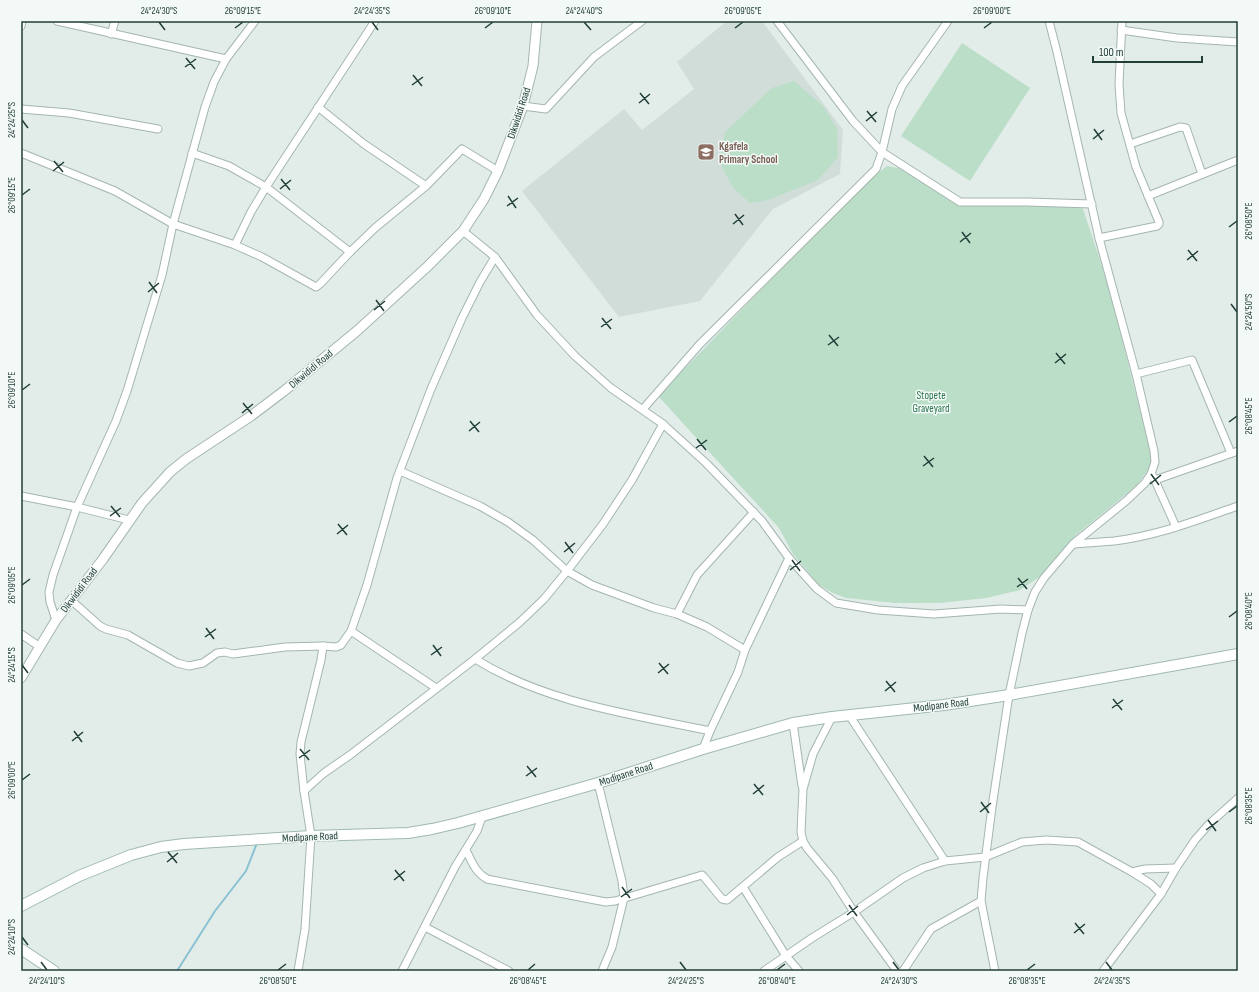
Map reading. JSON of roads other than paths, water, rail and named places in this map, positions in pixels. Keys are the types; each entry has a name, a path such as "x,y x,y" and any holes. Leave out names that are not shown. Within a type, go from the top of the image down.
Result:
{"main road":[{"name":"Modipane Road","path":"21,906 79,876 131,855 161,847 184,844 311,836 418,832 482,817 793,723 848,715 944,706 1238,654"},
{"path":"21,949 54,971"}],"street":[{"path":"21,26 22,21"},
{"path":"57,21 226,59"},
{"path":"111,34 115,21"},
{"path":"56,620 50,602 49,592 53,575 77,506 116,421 127,390 162,275 173,224 192,153 212,88 226,59 254,21"},
{"path":"234,245 266,187 375,21"},
{"name":"Dikwididi Road","path":"21,678 56,620 103,559 142,503 170,472 186,459 251,416 284,391 358,330 428,266 463,231 484,199 498,171 523,106 533,66 537,21"},
{"path":"523,106 546,109 594,57 642,21"},
{"path":"777,21 853,121 882,152 960,202 1092,204"},
{"path":"643,409 706,339 764,279 876,169 882,152 892,109 902,86 948,21"},
{"path":"1048,21 1057,52 1099,238 1136,374 1154,451 1155,462 1153,477 1176,527"},
{"path":"1099,238 1159,224 1136,167 1121,113 1119,84 1122,21"},
{"path":"1121,30 1177,38 1238,42"},
{"path":"318,107 360,141 426,186"},
{"path":"21,109 69,112 158,129"},
{"path":"1130,144 1180,127 1186,128 1202,174"},
{"path":"21,153 115,191 173,224 234,245 262,257 316,287 375,228 426,186 462,149 498,171"},
{"path":"192,153 229,166 266,187 350,252"},
{"path":"1148,196 1238,160"},
{"path":"463,231 495,257 537,315 575,356 611,388 663,424 706,462 762,521 789,558 817,589 836,603 878,610 934,614 1001,609 1028,610"},
{"path":"71,600 100,626 128,635 177,663 189,666 202,663 217,653 224,652 233,654 284,647 336,647 341,645 351,631 367,585 397,478 431,389 480,282 495,257"},
{"path":"996,971 981,901 985,857 1010,695 1022,633 1028,610 1035,592 1044,578 1074,544 1153,477 1235,452 1194,362 1190,361 1136,374"},
{"path":"304,791 324,773 350,755 475,659 520,622 544,599 603,524 632,480 663,424"},
{"path":"400,471 480,506 508,522 533,540 567,571 592,585 654,608 677,614 707,627 745,650"},
{"path":"21,496 77,506 130,520"},
{"path":"1074,544 1114,541 1176,527 1238,506"},
{"path":"677,614 697,574 754,512"},
{"path":"704,749 710,731 738,672 745,650 789,558"},
{"path":"351,631 436,688"},
{"path":"21,634 40,647"},
{"path":"298,971 305,930 311,836 300,754 301,742 323,646"},
{"path":"475,659 509,678 538,690 629,714 710,731"},
{"path":"848,715 946,861"},
{"path":"803,788 813,754 832,717"},
{"path":"793,723 803,788 801,832 803,841 832,878 854,912 897,971"},
{"path":"598,783 622,881 624,898 612,947 602,971"},
{"path":"1103,971 1161,894 1195,840 1209,824 1238,798"},
{"path":"402,971 455,867 480,824 482,817"},
{"path":"764,971 903,878 923,868 946,861 985,857 1022,842 1046,840 1078,842 1132,872 1151,884 1161,894"},
{"path":"466,850 475,870 487,879 606,902 702,875 722,899 727,900 778,857 803,841"},
{"path":"1132,872 1145,869 1176,868"},
{"path":"743,887 786,956 799,971"},
{"path":"903,971 931,929 981,901"},
{"path":"425,927 509,971"}],"waterway":[{"path":"177,971 215,911 246,871 257,843"}],"place":[{"name":"Kgafela Primary School","path":"706,152"}],"park label":[{"name":"Stopete Graveyard","path":"931,401"}]}
